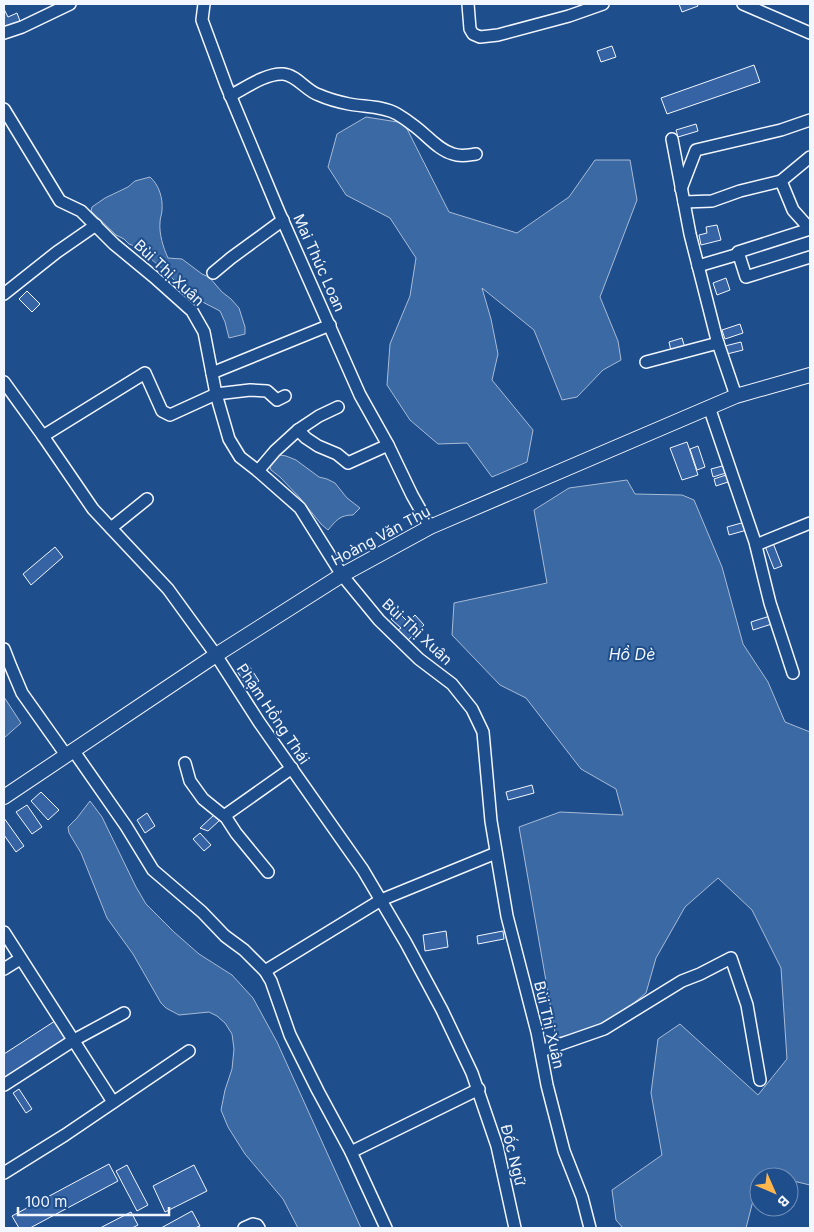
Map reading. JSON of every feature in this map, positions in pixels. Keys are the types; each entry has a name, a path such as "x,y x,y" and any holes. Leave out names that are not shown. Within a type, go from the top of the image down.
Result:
{"main road":[{"name":"Hoàng Văn Thụ","path":"4,797 216,655 342,575 430,527 736,396 810,375"}],"street":[{"path":"4,33 22,27 70,4"},
{"name":"Mai Thúc Loan","path":"204,4 202,20 230,96 283,220 360,395 430,527"},
{"path":"468,4 470,29 473,34 480,37 569,16 603,4"},
{"path":"743,4 766,8 810,32"},
{"path":"230,96 264,78 275,74 286,74 319,96 395,113 450,154 464,156 476,154"},
{"name":"Bùi Thị Xuân","path":"4,109 8,127 60,201 81,211 114,244 192,311 204,332 216,394 229,439 240,457 300,508 342,575 379,620 419,659 452,684 472,709 483,732 491,821 507,916 537,1032 547,1085 564,1151 582,1197 590,1228"},
{"path":"681,189 696,150 781,130 810,120"},
{"path":"672,139 690,234 718,342 736,396"},
{"path":"684,202 712,201 740,191 780,181 810,157"},
{"path":"698,266 810,229 793,210 780,181"},
{"path":"213,273 243,248 283,220"},
{"path":"4,294 57,252 96,225"},
{"path":"738,253 746,278 810,257"},
{"path":"212,374 330,325"},
{"path":"646,362 718,342"},
{"path":"43,436 145,373 162,411 170,414 216,394 250,390 267,391 277,400 284,396"},
{"name":"Phạm Hồng Thái","path":"6,390 43,436 93,509 168,589 216,655 259,722 363,870 406,943 442,1010 478,1089"},
{"path":"258,471 275,451 298,430 319,416 338,407"},
{"path":"709,407 756,544 770,603 793,673"},
{"path":"298,430 318,446 337,454 348,463 388,445"},
{"path":"111,528 147,498"},
{"path":"756,544 810,523"},
{"path":"4,649 22,693 126,826 153,870 202,912 225,936 244,950 265,971 271,981 290,1035 351,1152 386,1228"},
{"path":"185,763 190,781 203,798 225,816 236,833 268,872"},
{"path":"225,816 292,768"},
{"path":"265,971 381,900 496,853"},
{"path":"4,932 113,1102"},
{"path":"541,1051 604,1029 682,980 700,974 731,958 746,1004 760,1080"},
{"path":"4,969 20,959"},
{"path":"4,1085 74,1040 124,1014"},
{"path":"4,1173 189,1051"},
{"path":"351,1152 478,1089"},
{"name":"Đốc Ngữ","path":"478,1089 497,1146 515,1228"},
{"path":"244,1228 253,1224 259,1228"}],"water":[{"path":"366,117 404,123 449,212 517,233 569,197 595,160 630,160 637,200 600,297 618,341 621,360 603,370 577,397 562,400 534,330 482,288 498,354 492,380 533,430 527,462 492,477 467,443 438,444 410,420 387,385 390,344 410,296 416,258 390,218 346,195 328,167 337,134"},
{"path":"150,177 156,184 161,196 160,231 168,258 182,259 209,277 239,308 245,327 245,334 229,338 220,311 189,295 164,270 137,247 116,235 91,211 92,207 105,198 128,187 135,181"},
{"path":"280,455 296,460 319,477 335,483 347,498 360,508 353,515 338,519 328,530 300,498 271,470 269,464"},
{"name":"Hồ Dè","path":"627,480 635,494 682,495 694,500 722,567 743,644 768,682 785,722 810,732 810,1185 799,1182 799,1167 749,1167 749,1216 746,1228 623,1228 616,1220 612,1190 662,1155 651,1093 658,1039 680,1024 758,1095 787,1059 781,968 752,910 718,878 685,907 656,958 646,993 606,1026 556,1038 519,827 560,812 623,815 616,789 581,769 526,698 500,685 452,635 454,603 547,583 534,510 569,488"},
{"path":"4,697 21,723 4,738"},
{"path":"90,801 102,817 146,904 199,954 232,975 253,998 277,1042 361,1228 298,1228 283,1199 245,1154 228,1127 221,1110 232,1069 234,1049 232,1034 225,1023 209,1012 179,1015 166,1008 161,1003 133,954 107,918 81,853 69,833 68,827"}],"building":[{"path":"679,4 697,4 698,6 682,12"},
{"path":"4,9 8,17 17,13 20,21 4,28"},
{"path":"612,46 616,57 601,62 597,51"},
{"path":"754,65 760,82 667,114 661,98"},
{"path":"696,124 698,131 678,137 676,130"},
{"path":"717,225 721,240 701,245 699,235 707,233 706,227"},
{"path":"726,278 730,290 717,295 713,283"},
{"path":"27,291 40,304 32,312 19,299"},
{"path":"740,324 743,333 725,339 722,330"},
{"path":"682,338 685,348 671,351 669,342"},
{"path":"741,342 743,350 727,354 725,346"},
{"path":"687,442 698,475 682,480 670,448"},
{"path":"698,446 705,467 697,470 690,449"},
{"path":"726,465 729,472 713,477 711,469"},
{"path":"729,474 731,481 716,486 714,479"},
{"path":"745,522 747,530 729,535 727,527"},
{"path":"773,543 782,566 774,569 765,546"},
{"path":"55,547 63,557 31,585 23,574"},
{"path":"398,612 408,622 415,615 424,625 408,640 398,630 401,628 391,619"},
{"path":"773,615 775,623 753,630 751,622"},
{"path":"248,664 259,681 248,688 237,671"},
{"path":"532,785 534,793 508,800 506,792"},
{"path":"41,792 59,810 48,820 31,801"},
{"path":"27,805 42,827 32,834 16,812"},
{"path":"147,813 155,826 145,833 137,820"},
{"path":"215,814 220,820 208,831 200,828"},
{"path":"4,818 24,846 16,852 4,835"},
{"path":"200,833 211,845 204,851 193,839"},
{"path":"446,931 448,947 425,951 423,935"},
{"path":"503,931 504,939 478,944 477,936"},
{"path":"58,1019 71,1039 4,1081 4,1054"},
{"path":"19,1089 32,1109 26,1113 13,1093"},
{"path":"109,1164 118,1181 30,1228 19,1228 12,1216"},
{"path":"127,1165 148,1205 137,1211 116,1171"},
{"path":"194,1165 207,1191 165,1212 153,1186"},
{"path":"192,1211 200,1226 195,1228 161,1228"},
{"path":"131,1212 138,1225 132,1228 100,1228"}]}
